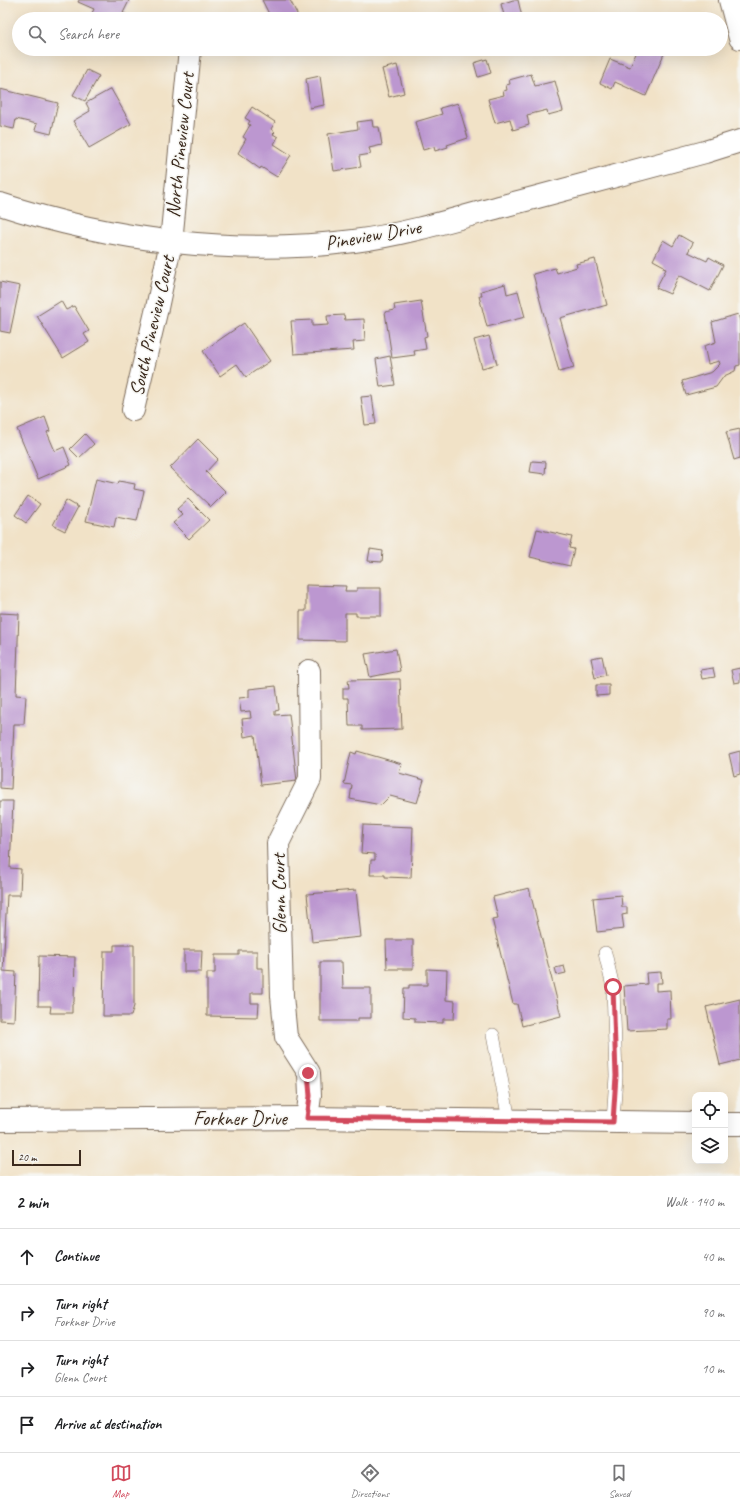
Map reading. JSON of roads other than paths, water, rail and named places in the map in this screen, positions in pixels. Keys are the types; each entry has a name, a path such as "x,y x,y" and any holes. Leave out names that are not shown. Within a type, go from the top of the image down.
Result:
{"street":[{"path":"730,0 740,38"},
{"name":"North Pineview Court","path":"171,242 189,56"},
{"name":"Pineview Drive","path":"0,204 21,211 96,229 171,242 234,247 303,246 356,241 412,230 740,141"},
{"name":"South Pineview Court","path":"133,410 171,242"},
{"name":"Glenn Court","path":"307,1118 310,1096 308,1073 286,1037 282,996 278,843 310,779 310,671"},
{"name":"Forkner Drive","path":"0,1120 307,1118 692,1123"},
{"path":"728,1124 740,1124"}],"lane":[{"path":"605,953 613,987 616,1076 613,1122"},
{"path":"493,1036 509,1120"}]}
